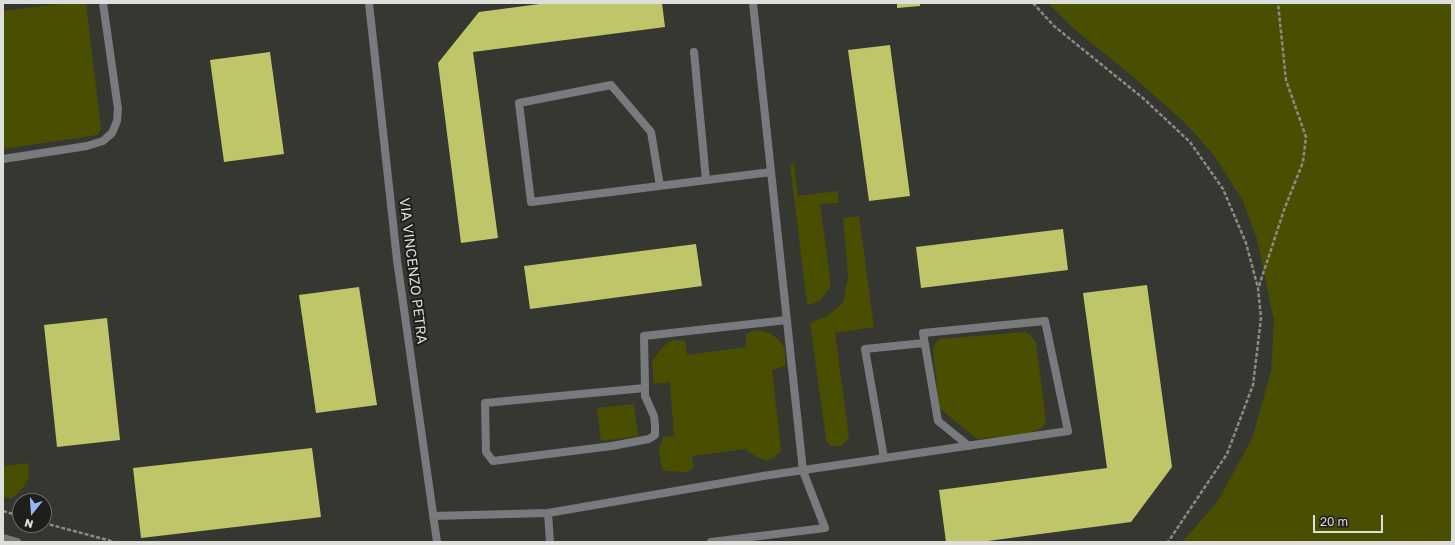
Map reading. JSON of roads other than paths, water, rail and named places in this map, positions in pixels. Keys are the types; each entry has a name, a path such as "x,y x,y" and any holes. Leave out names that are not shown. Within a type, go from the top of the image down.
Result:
{"street":[{"path":"3,159 87,146 103,141 112,133 118,109 103,3"},
{"name":"VIA VINCENZO PETRA","path":"369,3 398,260 437,542"},
{"path":"711,542 825,528 803,471 753,3"},
{"path":"694,52 706,180"},
{"path":"660,186 651,132 611,85 519,103 531,202 660,186 706,180 771,172"},
{"path":"645,388 485,403 486,452 493,461 612,446 649,439 655,435 655,425 654,416 645,396 645,388 644,336 787,320"},
{"path":"433,516 548,513 884,458 969,446 1068,431 1045,321 923,332 938,421 969,446"},
{"path":"884,458 864,349 924,343"},
{"path":"548,513 550,542"},
{"path":"3,538 17,542"}]}
